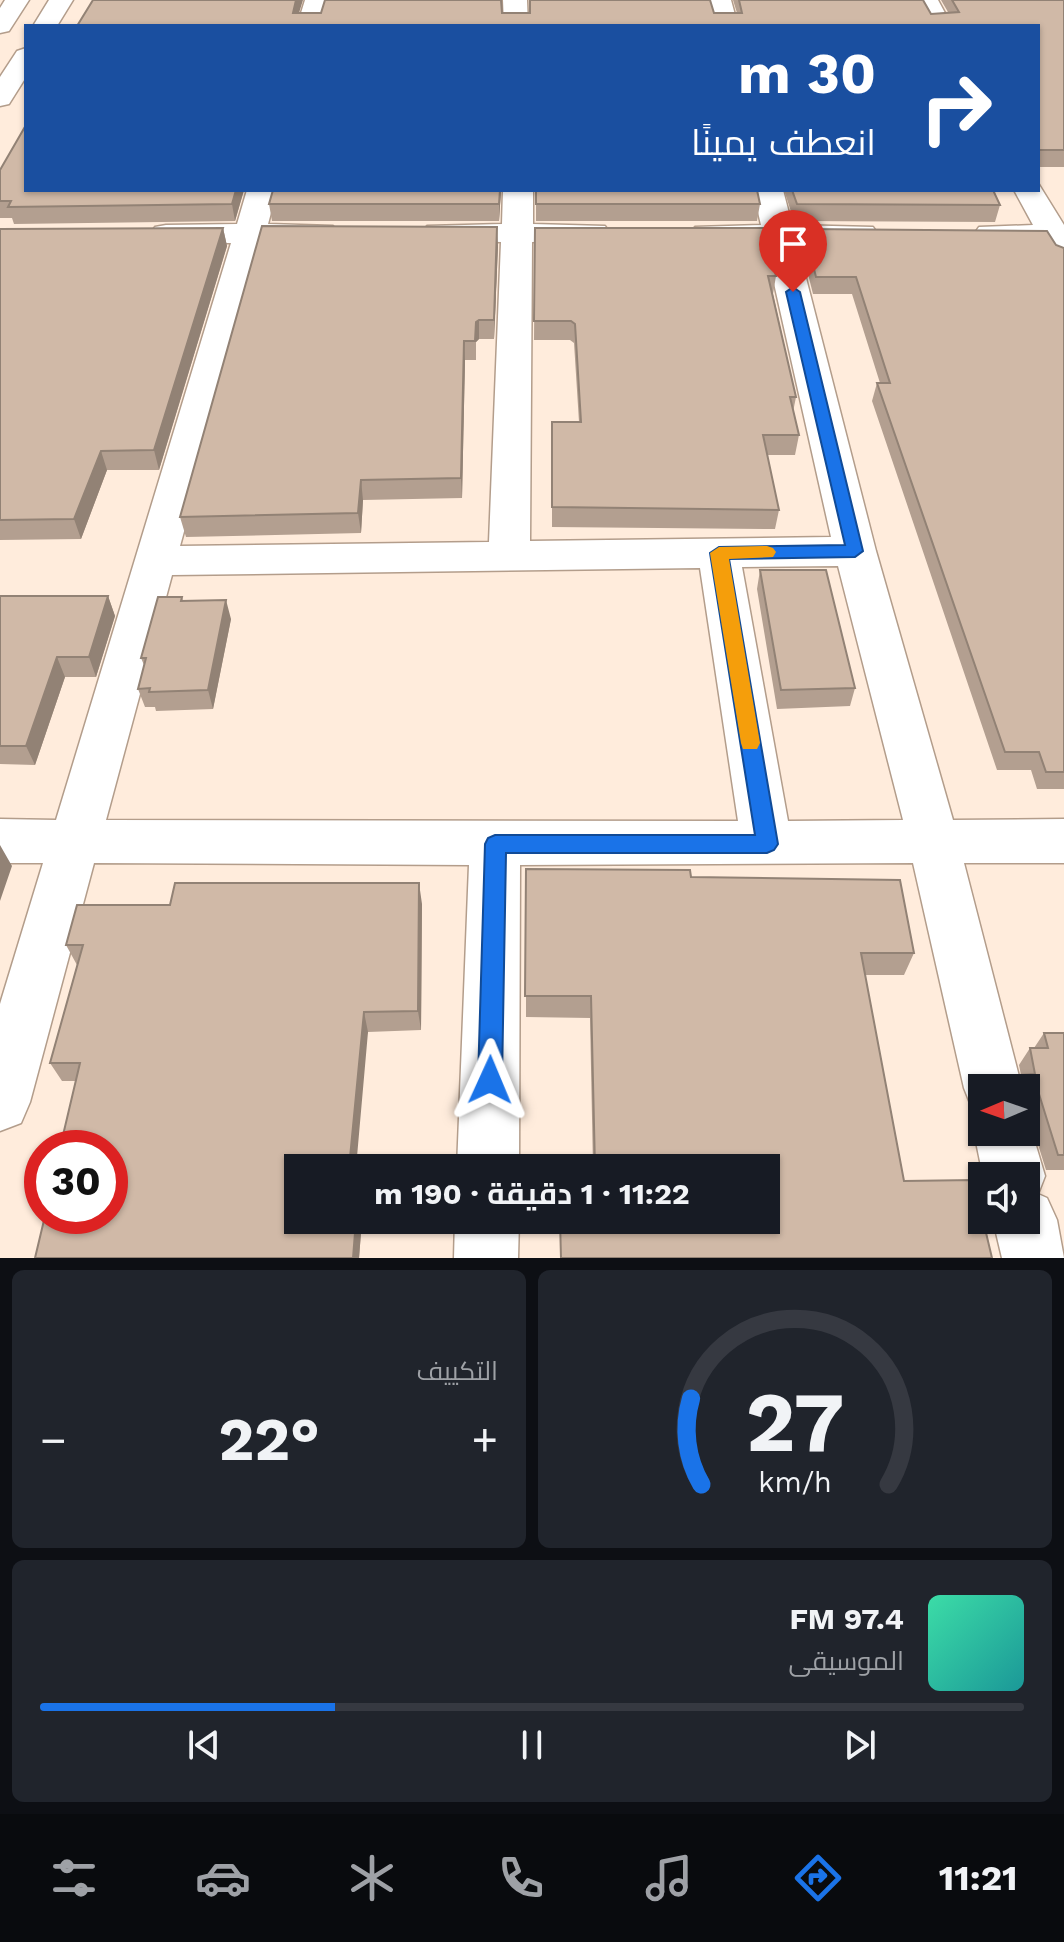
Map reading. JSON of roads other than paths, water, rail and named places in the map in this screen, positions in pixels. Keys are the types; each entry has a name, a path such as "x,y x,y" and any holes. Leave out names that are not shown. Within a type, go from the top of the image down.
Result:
{"street":[{"path":"0,26 17,0"},
{"path":"46,24 61,0"},
{"path":"310,24 317,0"},
{"path":"515,0 516,24"},
{"path":"719,0 725,24"},
{"path":"926,0 939,24"},
{"path":"0,98 24,59"},
{"path":"0,1102 261,192"},
{"path":"509,557 518,192"},
{"path":"769,192 855,551 933,840 990,1074"},
{"path":"1030,192 1060,241"},
{"path":"140,234 344,233"},
{"path":"408,233 626,233"},
{"path":"672,234 886,234"},
{"path":"962,234 1060,241"},
{"path":"155,561 855,551"},
{"path":"719,553 767,844"},
{"path":"0,841 767,844 1064,841"},
{"path":"488,1154 495,844"},
{"path":"486,1258 487,1234"},
{"path":"1028,1234 1034,1258"}]}
